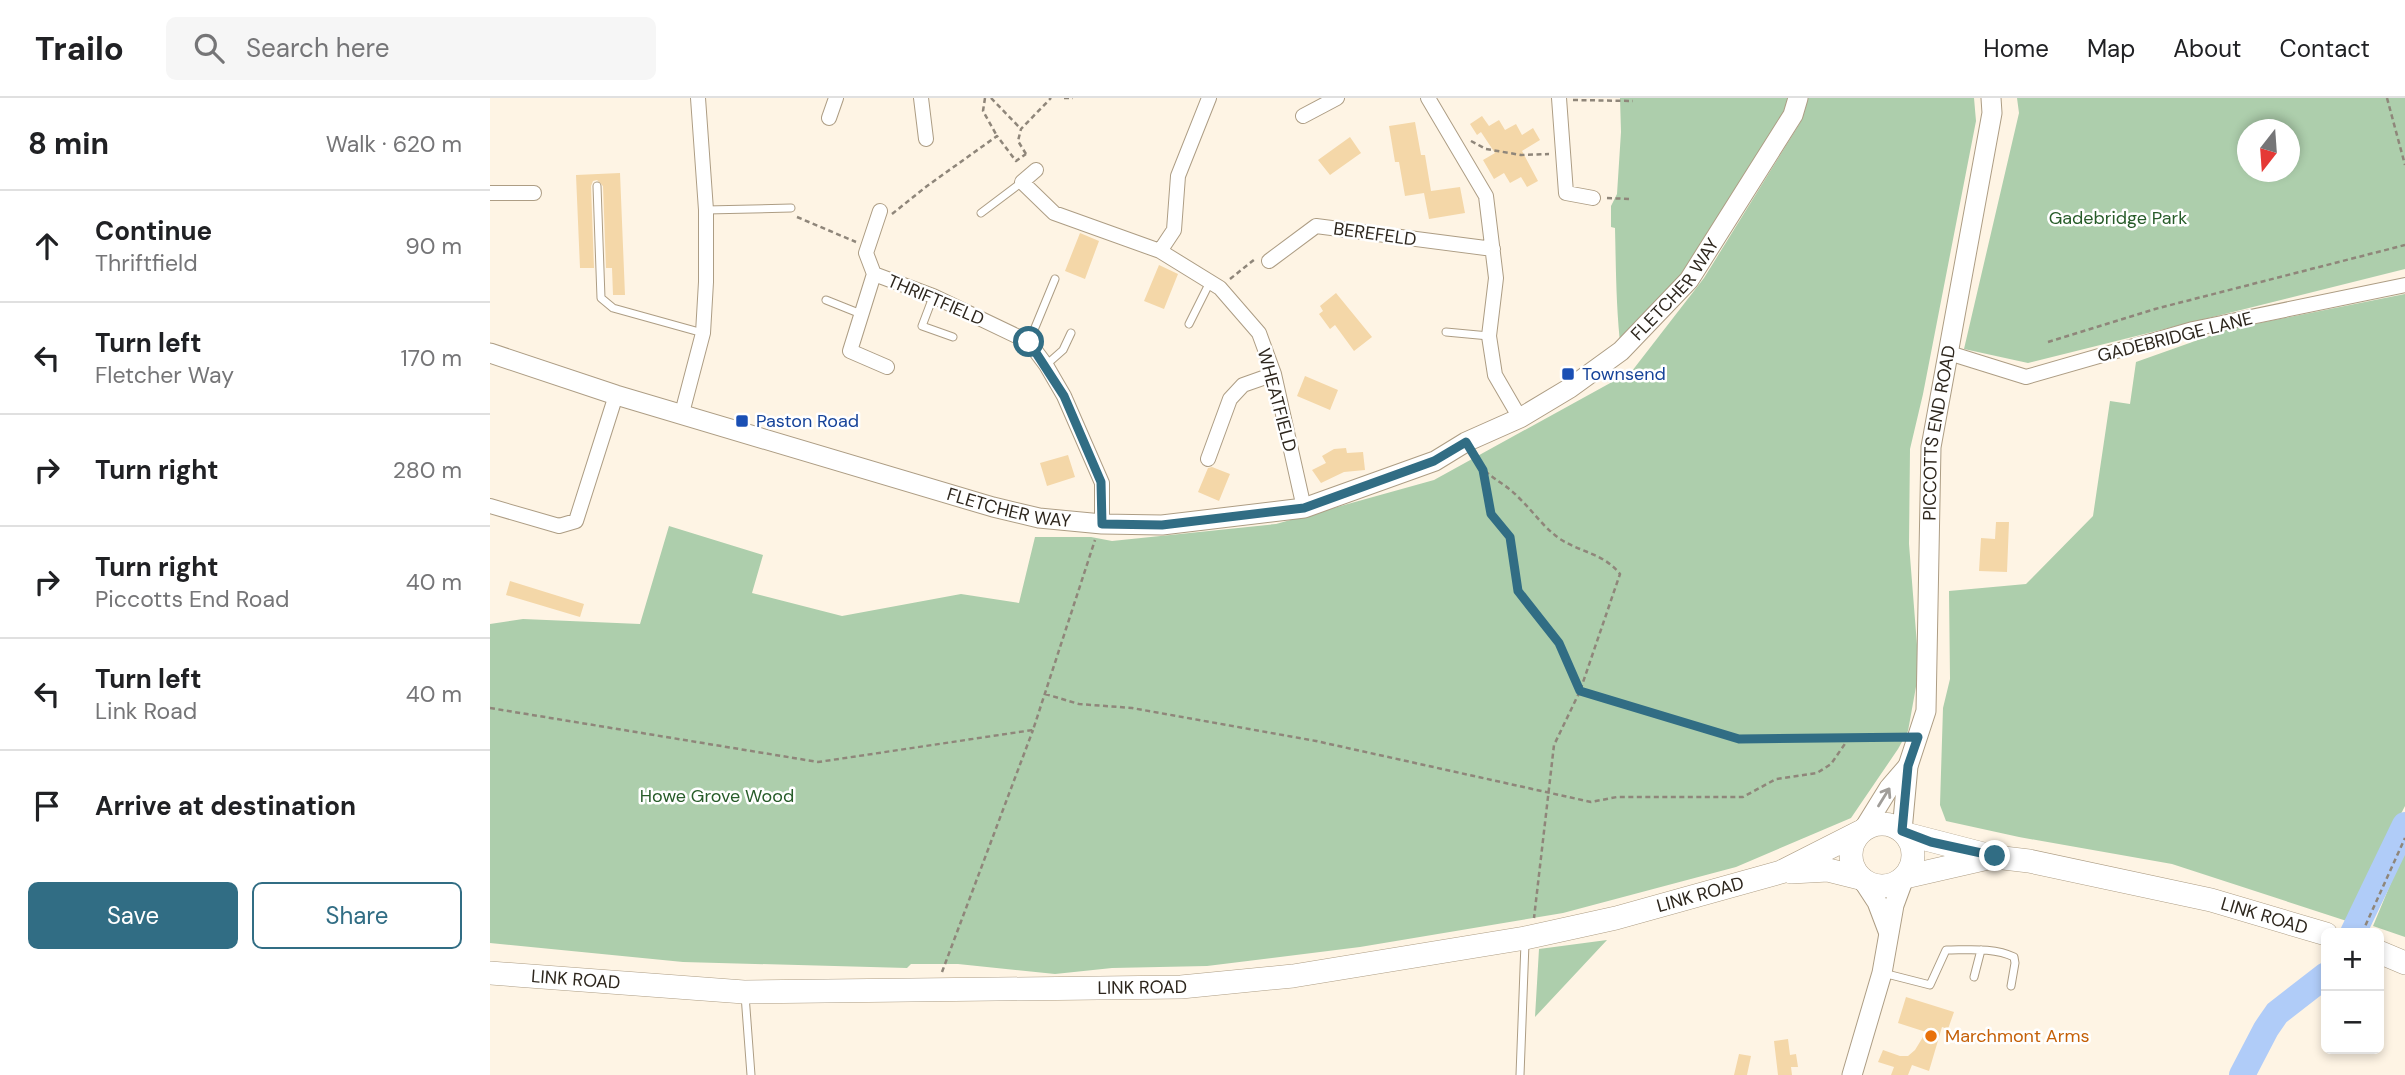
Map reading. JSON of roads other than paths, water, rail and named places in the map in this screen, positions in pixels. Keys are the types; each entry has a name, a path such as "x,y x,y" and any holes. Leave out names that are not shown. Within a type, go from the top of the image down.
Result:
{"main road":[{"name":"LINK ROAD","path":"490,972 744,992 1181,987 1293,976 1530,937 1616,918 1781,872 1879,823 1995,856 2211,900 2321,933"},
{"path":"1861,831 1853,842 1850,855 1853,867 1861,878"},
{"path":"1904,832 1913,847 1914,855 1905,877"},
{"name":"LINK ROAD","path":"1781,872 1829,870 1883,886 1905,877 1995,856"},
{"path":"2384,954 2405,963"}],"street":[{"path":"682,413 703,333 706,282 706,211 698,98"},
{"path":"829,118 836,98"},
{"path":"921,98 926,139"},
{"path":"1160,251 1174,230 1178,176 1209,98"},
{"path":"1303,116 1336,98"},
{"path":"1428,98 1486,196 1496,278 1489,336 1495,375 1520,418"},
{"name":"FLETCHER WAY","path":"490,353 616,395 993,507 1039,518 1102,524 1162,525 1304,508 1434,461 1466,442 1520,418 1570,388 1621,351 1689,279 1793,115 1798,98"},
{"name":"PICCOTTS END ROAD","path":"1904,832 1908,766 1926,711 1931,447 1992,113 1991,98"},
{"path":"1559,99 1566,193 1593,198"},
{"path":"1022,182 1036,170"},
{"name":"WHEATFIELD","path":"1022,182 1054,212 1160,251 1215,285 1259,333 1274,374 1304,508"},
{"path":"490,193 534,193"},
{"name":"THRIFTFIELD","path":"880,211 866,253 874,274 933,296 1029,342 1046,365 1064,396 1101,482 1102,524"},
{"name":"BEREFELD","path":"1269,261 1316,226 1493,249"},
{"path":"874,274 850,351 887,367"},
{"name":"GADEBRIDGE LANE","path":"1949,353 2026,377 2193,329 2405,285"},
{"path":"1208,459 1230,399 1243,385 1274,374"},
{"path":"490,506 559,526 576,521 616,395"},
{"name":"PICCOTTS END ROAD","path":"1861,831 1889,788 1908,766"},
{"path":"1852,1075 1882,973 1896,898 1905,877"},
{"path":"1861,878 1877,902 1889,932"}],"lane":[{"path":"981,213 1022,182"},
{"path":"597,186 601,298 613,308 703,333"},
{"path":"706,211 791,208"},
{"path":"1029,342 1055,279"},
{"path":"1189,324 1215,285"},
{"path":"933,296 922,326 953,337"},
{"path":"826,300 862,314"},
{"path":"1446,332 1489,336"},
{"path":"1046,365 1063,351 1072,333"},
{"path":"1520,1075 1530,937"},
{"path":"1882,973 1930,985 1946,950 1980,950 2014,957 2011,986"},
{"path":"1974,977 1980,950"},
{"path":"744,992 751,1075"}],"waterway":[{"path":"2355,928 2405,825"},
{"path":"2242,1075 2277,1013 2321,979"}],"place":[{"name":"Townsend","path":"1568,374"},
{"name":"Paston Road","path":"742,421"},
{"name":"Marchmont Arms","path":"1931,1036"}],"park label":[{"name":"Gadebridge Park","path":"2118,218"},
{"name":"Howe Grove Wood","path":"717,796"}]}
